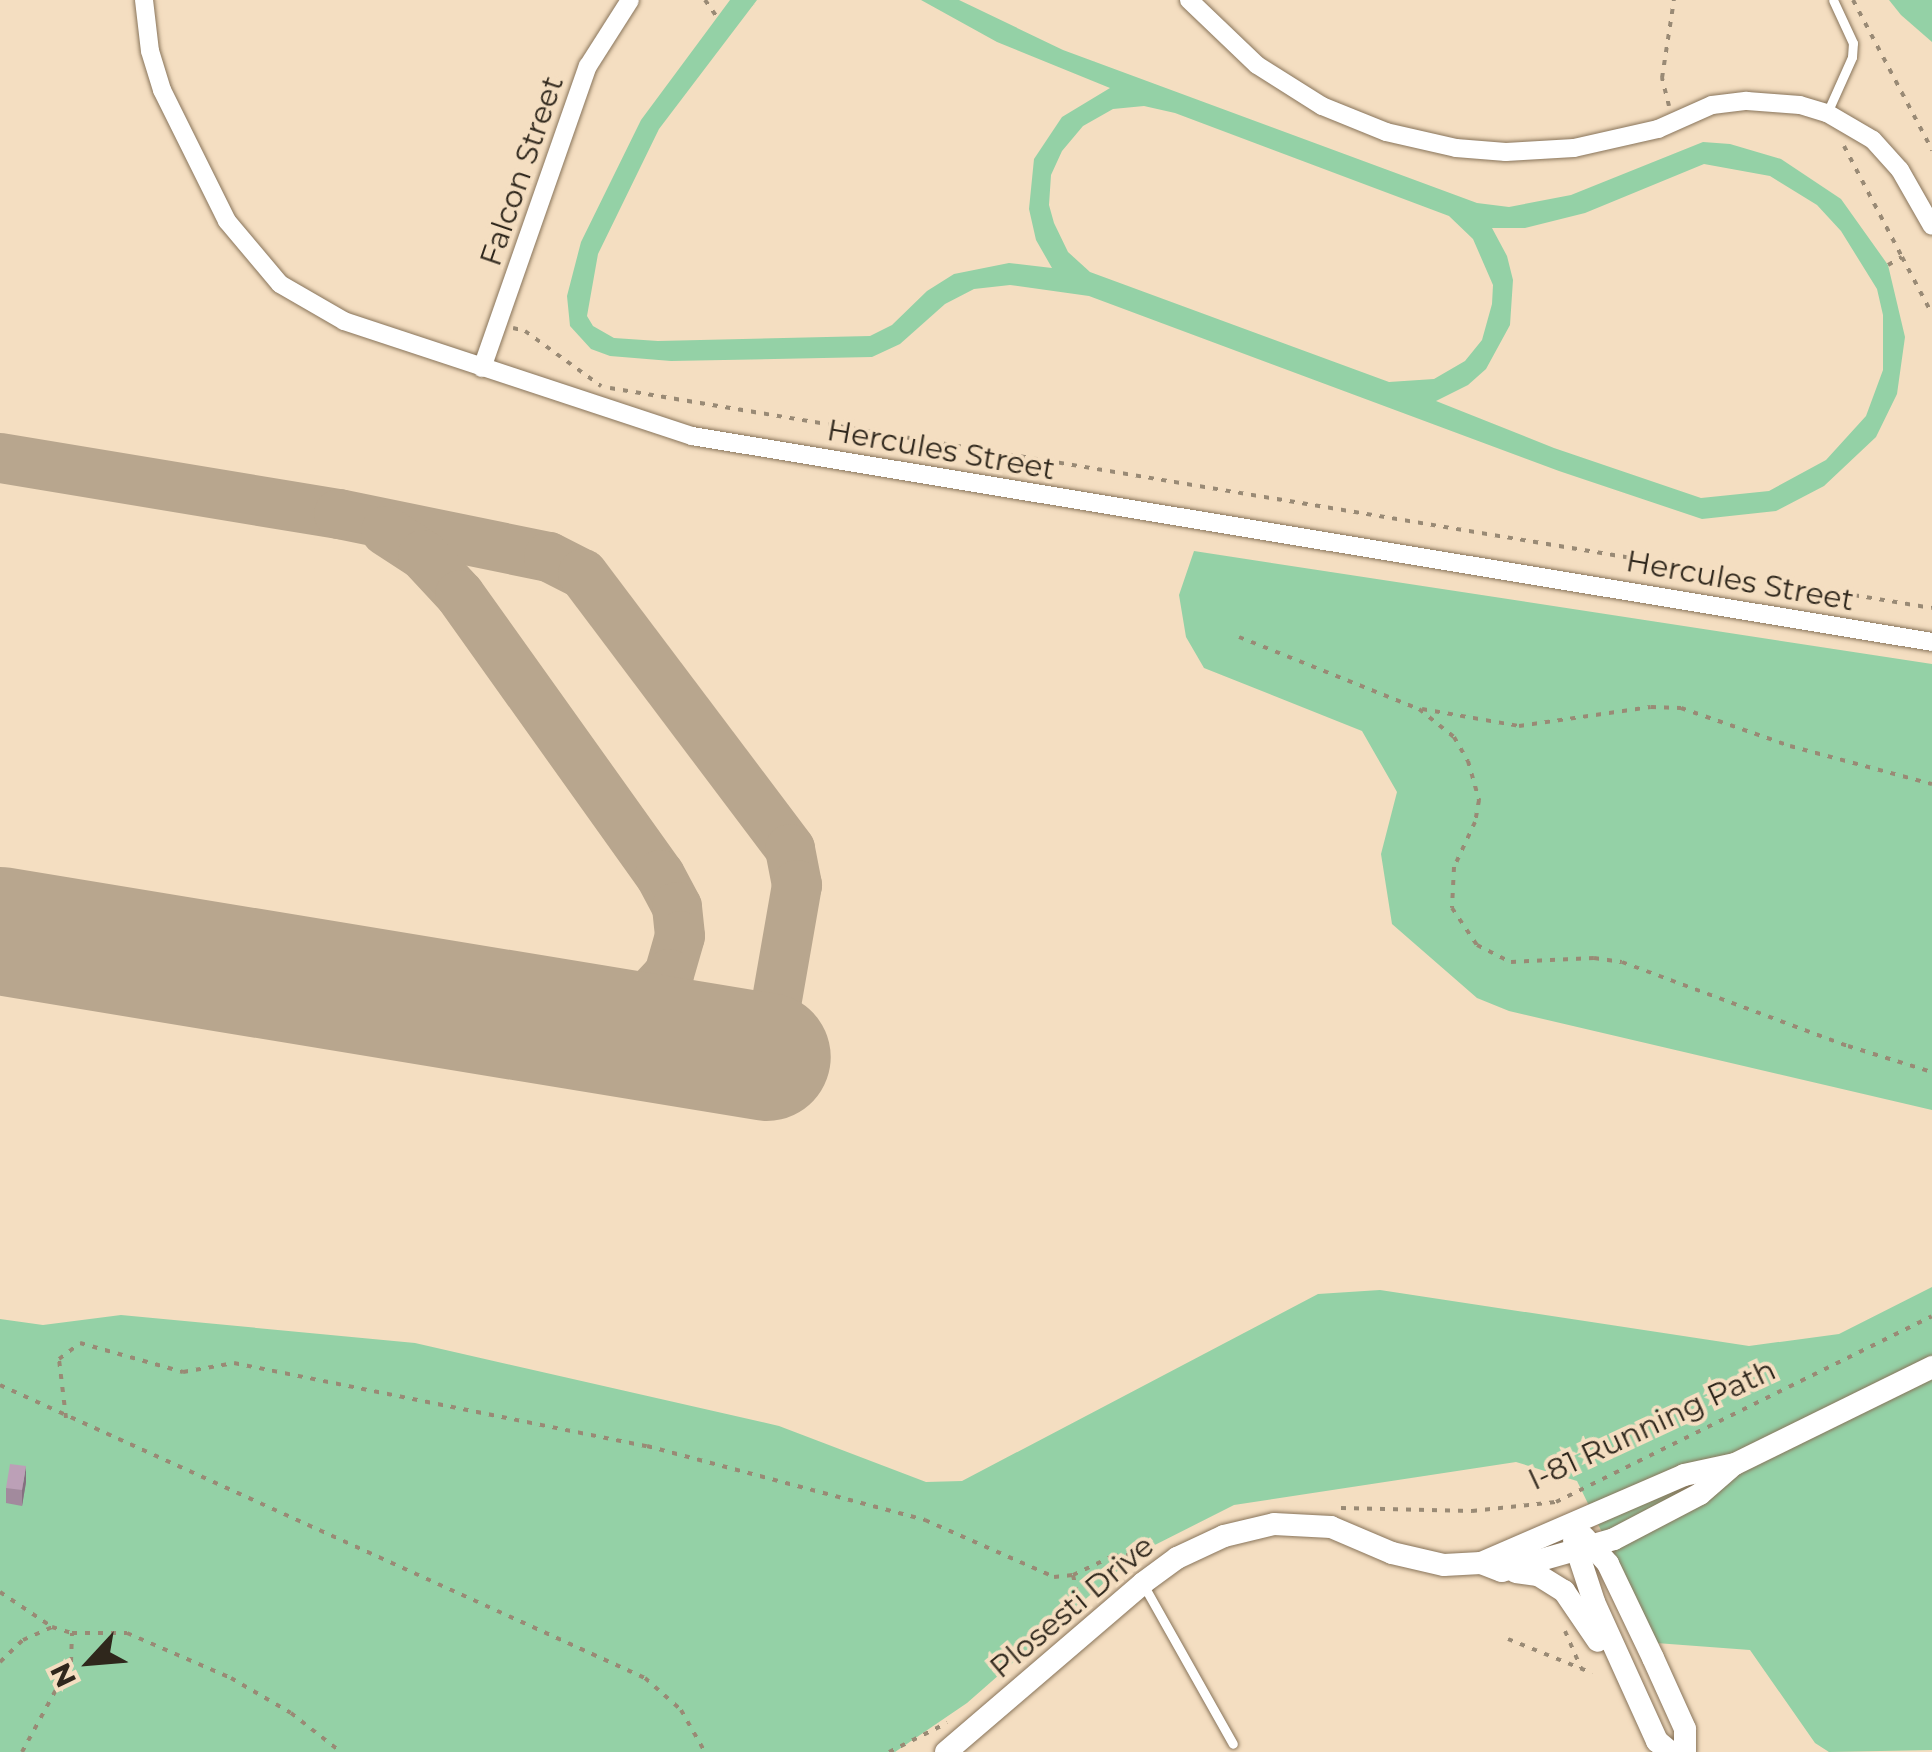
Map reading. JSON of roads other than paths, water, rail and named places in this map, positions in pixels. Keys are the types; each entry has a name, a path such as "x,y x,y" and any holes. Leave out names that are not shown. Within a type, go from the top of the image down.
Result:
{"street":[{"name":"Hercules Street","path":"144,0 150,50 162,90 228,222 252,256 280,284 344,321 692,436 1932,642"},
{"name":"Falcon Street","path":"482,368 588,66 630,0"},
{"path":"1189,0 1227,40 1290,88 1386,132 1456,148 1536,152 1601,144 1674,123 1712,105 1747,101 1800,105 1827,114 1873,140 1932,226"},
{"name":"Plosesti Drive","path":"1492,1567 1571,1523 1684,1476 1735,1464 1932,1367"},
{"name":"Plosesti Drive","path":"953,1742 1143,1572 1224,1536 1274,1524 1330,1527 1392,1553 1444,1565 1492,1567 1584,1550 1700,1494 1735,1464"},
{"path":"1571,1523 1624,1668 1657,1741 1670,1752"},
{"path":"1584,1550 1608,1564 1686,1729 1685,1752"},
{"path":"1492,1567 1538,1574 1564,1591 1600,1645 1624,1668"}],"lane":[{"path":"1827,114 1852,57 1854,43 1833,0"},
{"path":"1143,1572 1232,1744"}]}
